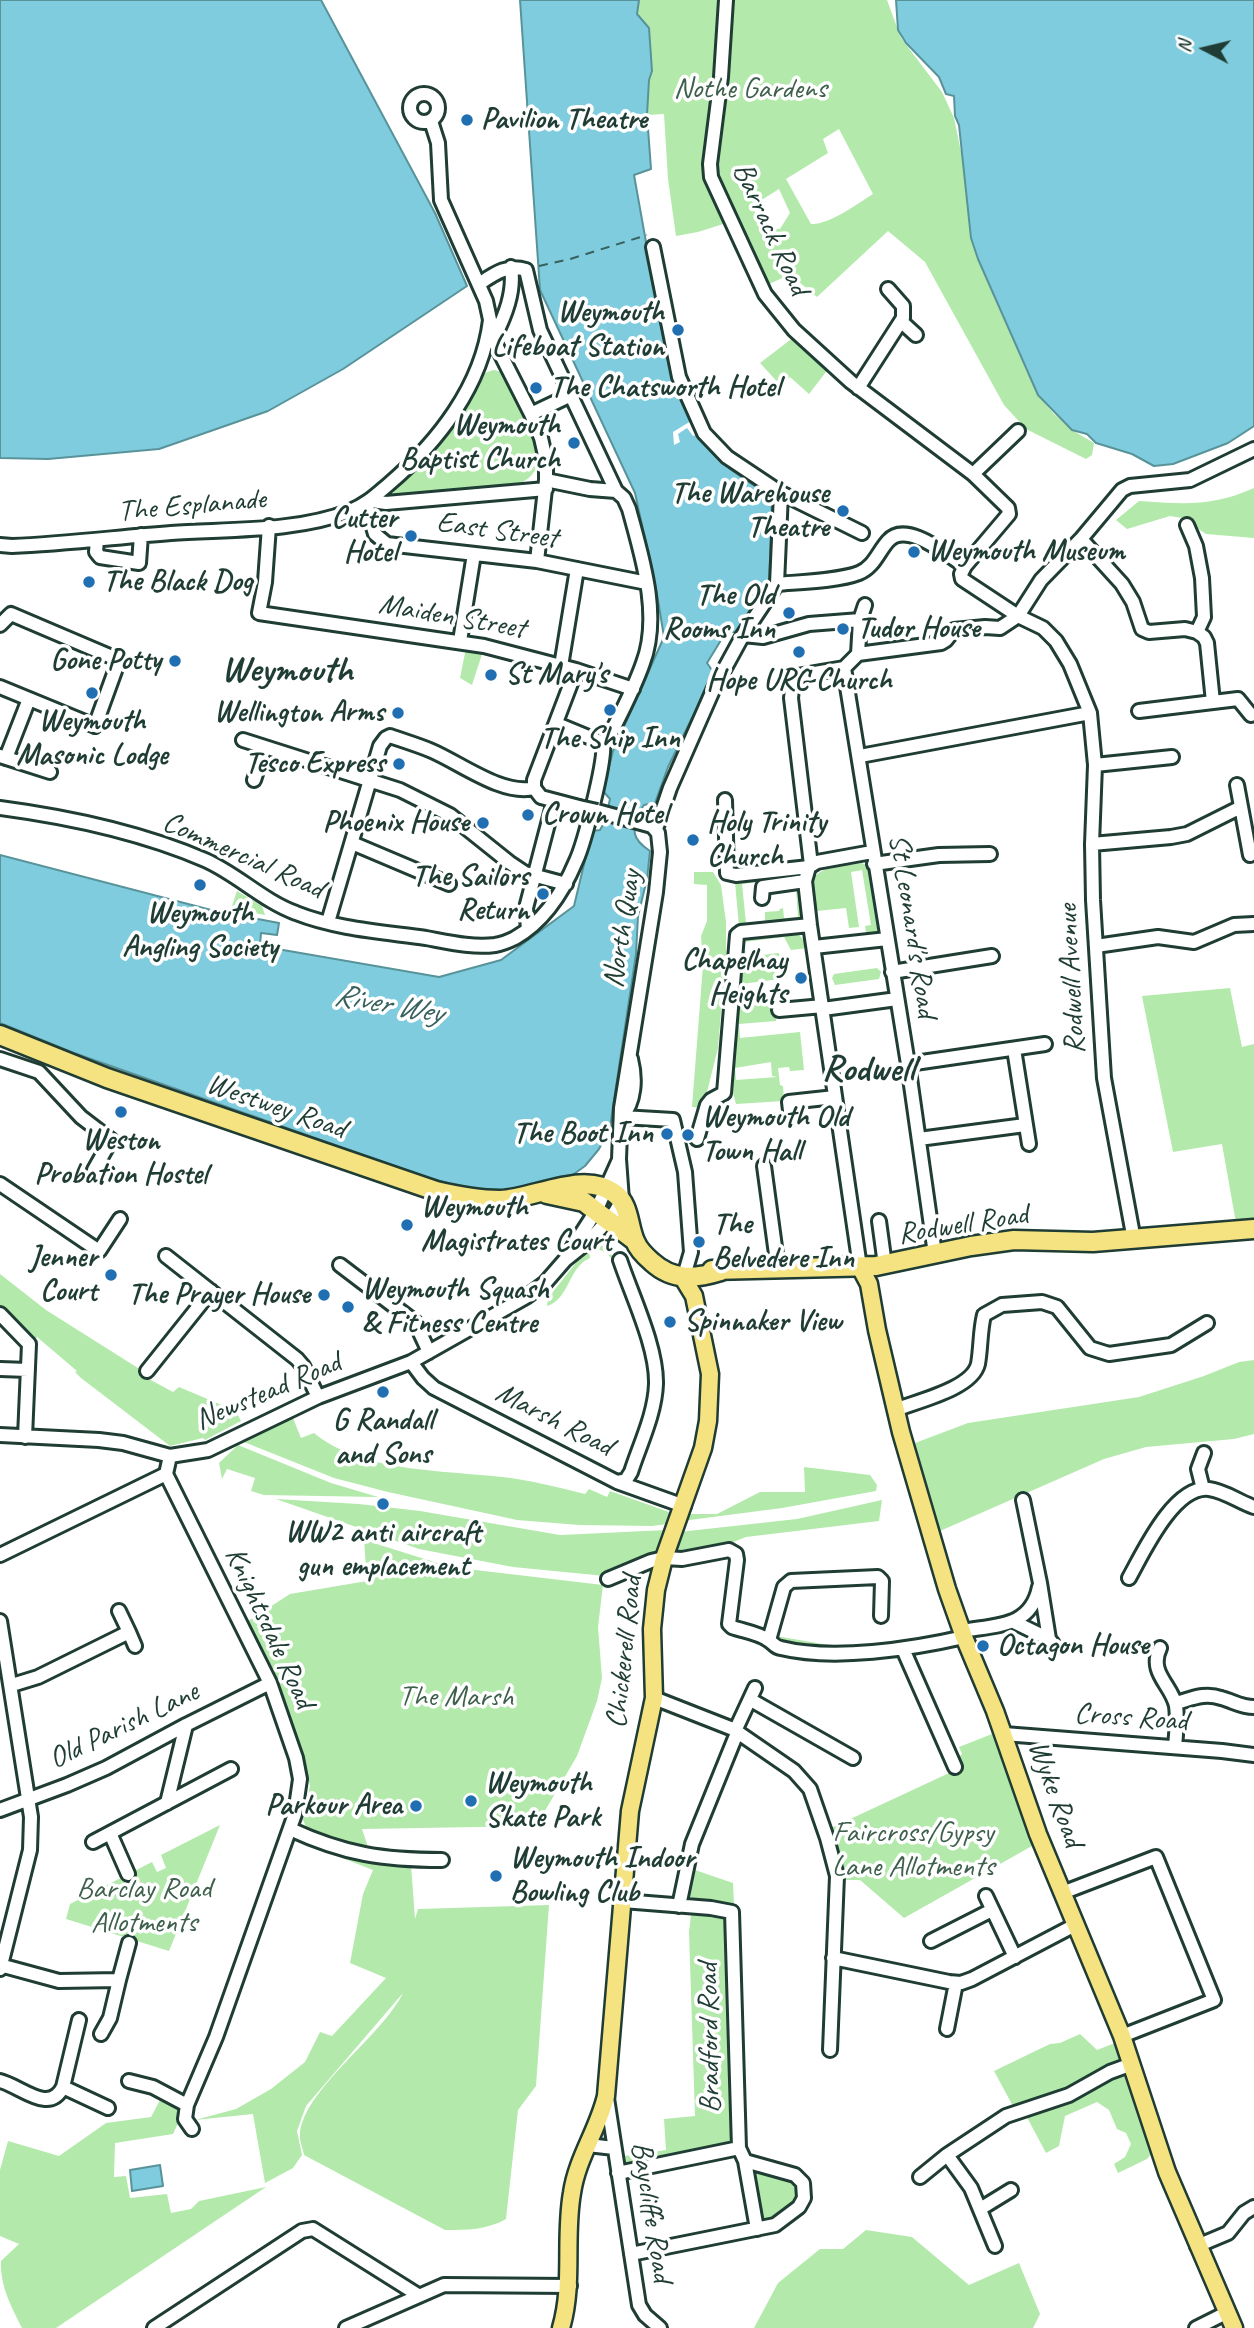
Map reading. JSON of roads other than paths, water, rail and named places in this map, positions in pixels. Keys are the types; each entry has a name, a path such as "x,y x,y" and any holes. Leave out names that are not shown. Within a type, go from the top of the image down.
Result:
{"highway":[{"name":"Westwey Road","path":"0,1035 98,1075 421,1187 489,1200 514,1199 578,1184 614,1195"},
{"name":"Westwey Road","path":"540,1194 578,1200 602,1216"},
{"path":"614,1195 634,1240 647,1258 680,1274"},
{"path":"602,1216 634,1240"},
{"name":"Rodwell Road","path":"680,1274 701,1277 721,1271 885,1265 971,1246 1021,1239 1084,1242 1134,1240 1254,1228"}],"main road":[{"name":"Wyke Road","path":"860,1267 869,1284 895,1410 944,1579 963,1634 1004,1734 1038,1833 1122,2036 1167,2172 1230,2321"},
{"name":"Chickerell Road","path":"562,2328 569,2286 568,2236 572,2194 578,2166 600,2119 606,2096 630,1811 655,1682 652,1629 656,1590 664,1558 707,1434 710,1388 694,1296 680,1274"}],"street":[{"name":"Barrack Road","path":"726,0 710,177 765,295 794,330 858,388 973,474 1008,508 1009,514 965,566"},
{"name":"The Esplanade","path":"369,502 386,503 546,484 544,449 531,414 494,338 486,301 442,200 438,143 430,121"},
{"path":"653,247 679,377 704,433 721,452 781,493 862,533"},
{"path":"494,338 511,295 511,267"},
{"path":"479,284 511,267 526,270 540,330 617,491 629,509 647,583 651,630 644,662 609,737 603,743 556,724"},
{"path":"858,388 903,318 903,306 888,289"},
{"name":"The Esplanade","path":"0,556 6,545 97,540 322,520 369,502 410,466 445,426 476,374 490,320"},
{"path":"901,323 915,335"},
{"path":"476,374 488,365 497,365 508,370"},
{"path":"531,414 571,395"},
{"path":"973,474 1018,430"},
{"path":"860,1267 810,925 806,881 810,866 791,698 793,681 797,676 844,668 858,654 941,643 954,630 1000,628 1018,616 1041,580 1081,539 1122,490 1130,486 1190,480 1254,449"},
{"path":"537,561 546,484 617,491"},
{"path":"576,670 534,780 534,788 541,797 641,822 656,829 670,788 713,688 743,635 777,584 781,493"},
{"name":"East Street","path":"369,502 375,534 387,544 537,561 647,583"},
{"name":"Maiden Street","path":"269,526 265,582 259,613 460,641 576,670 632,689"},
{"path":"1186,526 1196,546 1202,578 1204,617 1197,632"},
{"path":"777,584 862,572 871,565 888,540 897,534 914,535 965,566"},
{"path":"97,540 96,552 100,557 139,563 141,535"},
{"path":"1081,539 1122,584 1133,602 1142,629 1149,632 1185,629 1197,632 1207,643 1213,702"},
{"path":"460,641 474,554"},
{"name":"Rodwell Avenue","path":"965,566 962,579 1018,616 1044,628 1056,641 1070,664 1090,713 1095,765 1092,844 1104,1078 1134,1240"},
{"path":"561,666 577,569"},
{"path":"858,654 860,620 865,605"},
{"path":"0,625 6,611 119,660 94,726 0,687"},
{"path":"743,635 763,637 809,624 860,620"},
{"name":"St Leonard's Road","path":"844,668 908,1064 935,1254"},
{"path":"29,699 3,757 50,772"},
{"path":"1139,710 1238,699 1251,715"},
{"path":"860,756 1090,713"},
{"path":"328,922 380,746 386,738 390,736 431,751 493,782 521,791 534,788"},
{"path":"243,740 400,790 450,815 525,873 566,884"},
{"name":"Commercial Road","path":"0,808 76,820 205,860 250,889 297,914 328,922 476,945 495,945 513,940 549,911 566,884 580,852 601,768 603,743"},
{"path":"254,780 265,747"},
{"path":"1095,765 1172,757"},
{"path":"1237,785 1250,855"},
{"path":"725,800 727,873 736,875 810,866 817,862 990,855"},
{"path":"528,929 526,908 554,801"},
{"path":"1092,844 1187,834 1241,807"},
{"name":"North Quay","path":"614,1195 625,1079 660,866 660,838 656,829"},
{"path":"352,843 449,884"},
{"path":"762,898 763,887 806,881"},
{"path":"1096,946 1158,937 1194,942 1234,925 1254,924"},
{"path":"697,1139 707,1105 710,1100 724,1093 737,935 741,932 810,925"},
{"path":"814,947 887,939"},
{"path":"892,972 992,956"},
{"path":"779,1010 897,999"},
{"path":"908,1064 1045,1044"},
{"path":"1014,1049 1029,1144"},
{"path":"0,1059 39,1072 80,1117 111,1140 94,1170"},
{"path":"791,1119 789,1095 835,1097"},
{"path":"622,1117 673,1120 685,1172 691,1252 680,1274"},
{"path":"919,1139 1025,1125"},
{"name":"North Quay","path":"614,1195 619,1160"},
{"path":"764,1166 778,1269"},
{"path":"0,1184 99,1251 120,1219"},
{"path":"602,1216 614,1195"},
{"path":"602,1216 614,1195"},
{"name":"Newstead Road","path":"0,1435 123,1443 170,1456 208,1450 318,1397 411,1362 526,1297 586,1244 602,1216"},
{"path":"879,1221 885,1265"},
{"path":"166,1256 297,1359 318,1397"},
{"path":"617,1482 626,1480 631,1472 651,1412 656,1385 654,1357 620,1260"},
{"path":"340,1265 415,1322 429,1352"},
{"path":"147,1371 211,1291"},
{"path":"895,1410 962,1384 972,1376 978,1366 984,1315 1002,1305 1042,1302 1057,1307 1090,1348 1108,1354 1171,1345 1207,1323"},
{"path":"0,1314 29,1344 24,1437"},
{"name":"Marsh Road","path":"411,1362 434,1388 617,1482 684,1506"},
{"path":"0,1369 28,1370"},
{"path":"1203,1489 1198,1469 1204,1453"},
{"path":"0,1555 166,1474 170,1456"},
{"name":"Knightsdale Road","path":"166,1474 270,1683 291,1741 300,1779 290,1829 216,2037 187,2105"},
{"path":"1130,1572 1154,1533 1175,1505 1188,1494 1203,1489 1218,1491 1254,1507"},
{"path":"1014,1622 1047,1636 1040,1583 1023,1500"},
{"path":"608,1579 644,1563 664,1558 682,1559 726,1550 734,1552 737,1560 729,1624 769,1640 775,1646 799,1651 857,1652 903,1649 1014,1622 1023,1617 1032,1606 1040,1583"},
{"path":"769,1640 784,1587 791,1581 878,1577 883,1581 881,1616"},
{"path":"119,1611 135,1646"},
{"path":"0,1621 32,1817 30,1850 0,1966 59,1981 119,1980"},
{"path":"12,1685 38,1677 129,1632"},
{"path":"1160,1648 1157,1654 1160,1678 1176,1703 1175,1747"},
{"path":"903,1649 955,1767"},
{"name":"Old Parish Lane","path":"0,1810 106,1768 270,1683"},
{"path":"623,1901 679,1906 692,1844 753,1694 853,1758"},
{"path":"1176,1703 1207,1695 1245,1707 1254,1707"},
{"path":"653,1698 736,1732 794,1771 810,1789 837,1870 830,2050"},
{"path":"167,1803 186,1725"},
{"name":"Cross Road","path":"1004,1734 1254,1755"},
{"path":"93,1842 231,1769"},
{"path":"290,1829 315,1841 349,1852 404,1860 442,1860"},
{"path":"110,1833 128,1874"},
{"path":"1062,1893 1156,1857 1214,2000 1122,2036"},
{"path":"986,1896 1015,1957"},
{"name":"Bradford Road","path":"679,1906 732,1912 739,2148 746,2161 757,2229"},
{"path":"931,1941 992,1910"},
{"path":"833,1958 956,1983 972,1979 1075,1925"},
{"path":"101,2034 110,2018 129,1943"},
{"path":"947,2029 956,1983"},
{"path":"0,2081 42,2100 53,2099 60,2094 79,2020"},
{"path":"920,2176 977,2133 1006,2116 1069,2095 1110,2072 1132,2064"},
{"path":"129,2081 153,2087 187,2105 185,2119 192,2129"},
{"path":"63,2087 108,2108"},
{"name":"Baycliffe Road","path":"606,2096 639,2305 645,2315 660,2328"},
{"path":"588,2145 614,2148"},
{"path":"618,2173 739,2148"},
{"path":"947,2155 971,2188 995,2246"},
{"path":"631,2254 775,2225 793,2213 804,2198 803,2183 795,2175 746,2161"},
{"path":"980,2209 1011,2190"},
{"path":"1197,2246 1228,2233 1244,2213 1254,2207"},
{"path":"154,2328 302,2231 313,2229 418,2295"},
{"path":"346,2328 418,2295 451,2284 569,2286"},
{"path":"1196,2328 1230,2321"}],"water":[{"path":"0,0 321,0 435,213 467,286 343,369 268,411 159,449 48,459 0,458"},
{"name":"River Wey","path":"520,0 639,0 637,14 649,28 652,71 647,115 651,169 634,175 663,337 698,434 730,469 772,498 769,590 749,614 739,632 726,632 707,663 714,673 668,767 655,803 644,805 635,828 636,837 650,851 647,879 638,916 636,954 610,1127 599,1149 585,1166 567,1179 503,1193 471,1190 423,1176 74,1053 0,1023 0,855 215,911 279,923 277,935 261,933 260,946 439,977 501,960 574,906 592,831 600,830 605,821 610,799 603,791 613,751 664,637 635,493 540,290"},
{"path":"896,0 1254,0 1254,426 1228,443 1173,464 1154,466 1132,454 1096,443 1087,434 1072,430 1038,395 971,238 954,96 946,94 939,77 906,43 898,30"},
{"path":"160,2165 163,2186 132,2191 130,2170"}],"place":[{"name":"Pavilion Theatre","path":"467,120"},
{"name":"Weymouth Lifeboat Station","path":"678,330"},
{"name":"The Chatsworth Hotel","path":"536,388"},
{"name":"Weymouth Baptist Church","path":"574,443"},
{"name":"The Warehouse Theatre","path":"843,511"},
{"name":"Cutter Hotel","path":"411,536"},
{"name":"Weymouth Museum","path":"914,552"},
{"name":"The Black Dog","path":"89,582"},
{"name":"The Old Rooms Inn","path":"789,613"},
{"name":"Tudor House","path":"843,629"},
{"name":"Hope URC Church","path":"799,652"},
{"name":"Gone Potty","path":"175,661"},
{"name":"St Mary's","path":"491,675"},
{"name":"Weymouth Masonic Lodge","path":"92,693"},
{"name":"The Ship Inn","path":"610,710"},
{"name":"Wellington Arms","path":"398,713"},
{"name":"Tesco Express","path":"399,764"},
{"name":"Crown Hotel","path":"528,815"},
{"name":"Phoenix House","path":"483,823"},
{"name":"Holy Trinity Church","path":"693,840"},
{"name":"Weymouth Angling Society","path":"200,885"},
{"name":"The Sailors Return","path":"543,894"},
{"name":"Chapelhay Heights","path":"801,978"},
{"name":"Weston Probation Hostel","path":"121,1112"},
{"name":"The Boot Inn","path":"667,1134"},
{"name":"Weymouth Old Town Hall","path":"688,1135"},
{"name":"Weymouth Magistrates Court","path":"407,1225"},
{"name":"The Belvedere Inn","path":"699,1242"},
{"name":"Jenner Court","path":"111,1275"},
{"name":"The Prayer House","path":"324,1295"},
{"name":"Weymouth Squash & Fitness Centre","path":"348,1307"},
{"name":"Spinnaker View","path":"670,1322"},
{"name":"G Randall and Sons","path":"383,1392"},
{"name":"WW2 anti aircraft gun emplacement","path":"383,1504"},
{"name":"Octagon House","path":"983,1646"},
{"name":"Weymouth Skate Park","path":"471,1801"},
{"name":"Parkour Area","path":"416,1806"},
{"name":"Weymouth Indoor Bowling Club","path":"496,1876"}],"district":[{"name":"Weymouth","path":"287,671"},
{"name":"Rodwell","path":"868,1070"}],"park label":[{"name":"Nothe Gardens","path":"750,89"},
{"name":"The Marsh","path":"456,1697"},
{"name":"Faircross/Gypsy Lane Allotments","path":"913,1850"},
{"name":"Barclay Road Allotments","path":"144,1906"}]}
